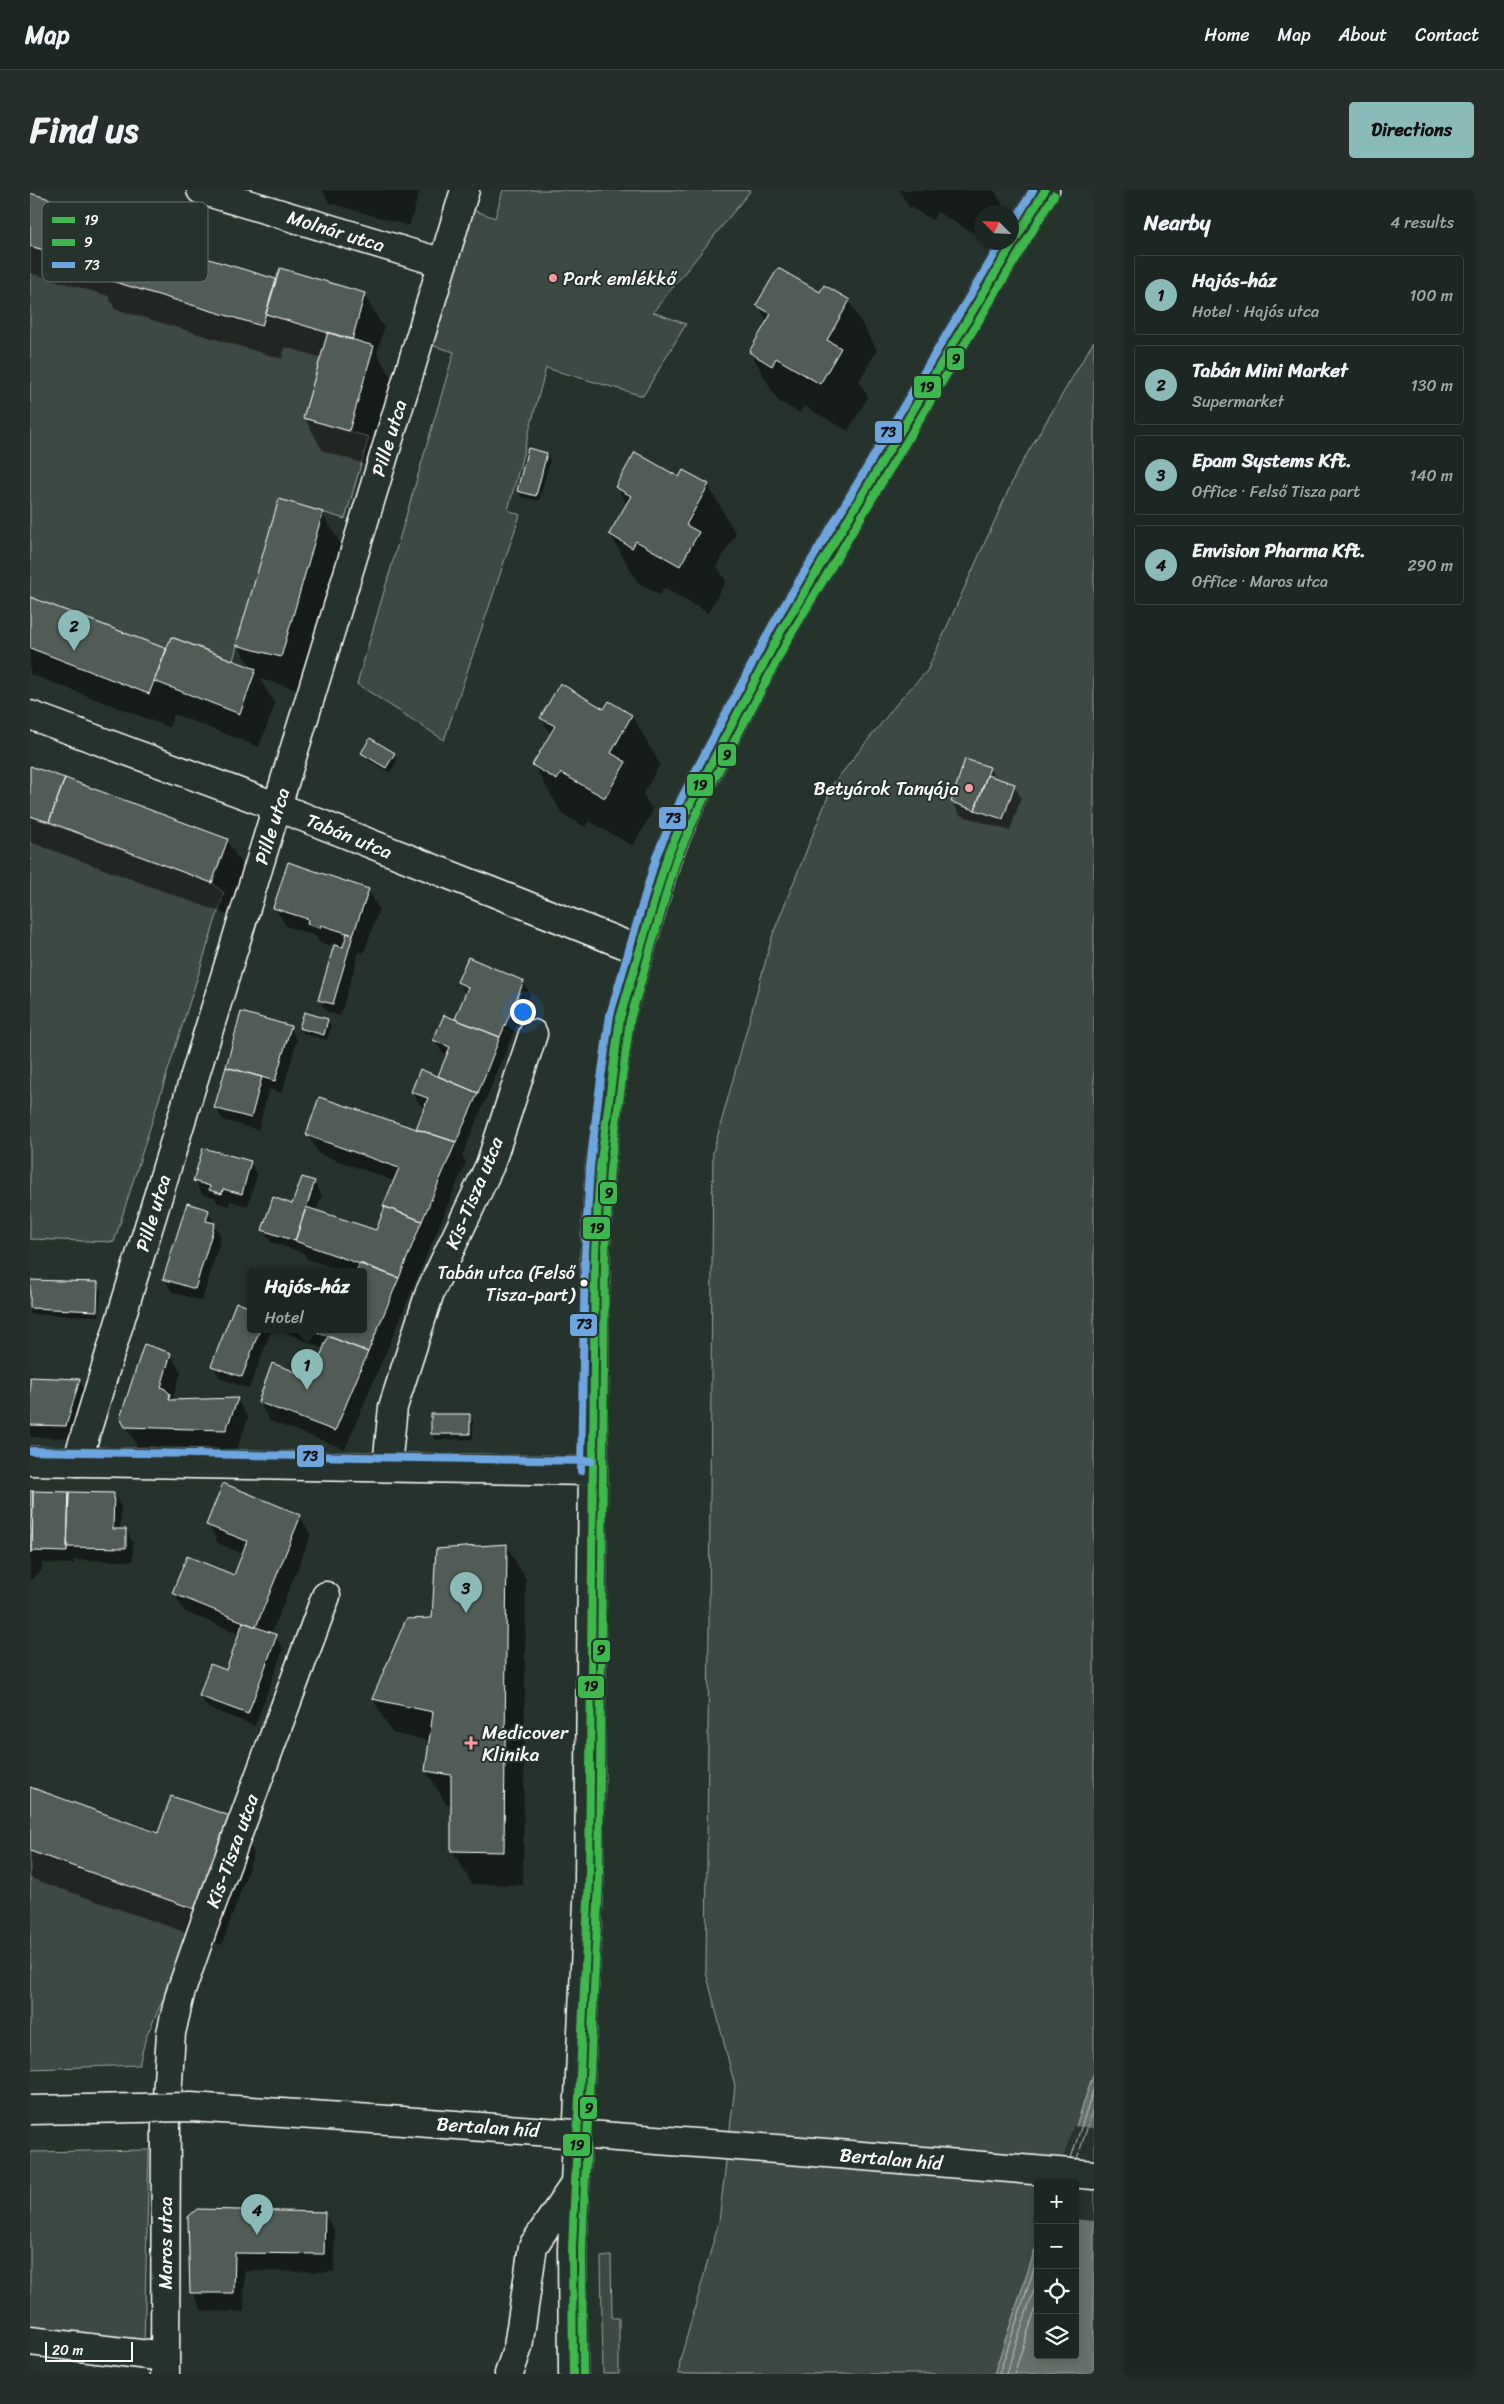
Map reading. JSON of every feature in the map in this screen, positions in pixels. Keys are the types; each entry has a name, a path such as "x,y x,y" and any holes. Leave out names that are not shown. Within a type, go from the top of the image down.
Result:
{"street":[{"name":"Molnár utca","path":"201,190 442,262"},
{"name":"Pille utca","path":"78,1462 465,190"},
{"path":"573,2374 572,2249 589,1880 591,1471 595,1254 600,1168 620,1018 668,857 691,802 734,718 781,631 1045,190"},
{"name":"Tabán utca","path":"30,715 278,807 639,950"},
{"name":"Kis-Tisza utca","path":"387,1466 393,1407 430,1292 490,1164 533,1034"},
{"path":"30,1461 591,1471"},
{"name":"Kis-Tisza utca","path":"166,2112 169,2046 180,1994 326,1596"},
{"name":"Bertalan híd","path":"30,2110 191,2107 412,2121 1094,2175"},
{"name":"Maros utca","path":"165,2366 166,2112"},
{"path":"510,2374 518,2347 533,2246 575,2183"},
{"path":"30,2340 165,2366"}],"shaded area":[{"path":"503,190 751,190 653,312 686,324 643,396 546,368 508,510 520,515 444,740 357,684 454,352 431,345 473,210 495,218"},
{"path":"30,246 42,250 42,282 115,282 262,326 266,314 328,332 303,418 369,437 345,519 279,499 233,660 172,637 167,649 30,597"},
{"path":"1094,341 1094,2072 1058,2179 1034,2179 1034,2253 994,2374 679,2374 680,2361 719,2221 735,2086 706,1972 713,1152 773,934 833,784 903,696 927,671 1018,469"},
{"path":"30,816 212,883 224,893 114,1242 30,1239"},
{"path":"30,1851 203,1912 146,2037 139,2065 30,2069"},
{"path":"149,2150 144,2345 30,2329 30,2152"},
{"path":"611,2256 612,2318 619,2318 619,2374 603,2374 601,2257"}],"water":[{"path":"1094,2072 1094,2374 994,2374 1034,2253 1034,2359 1079,2359 1079,2179 1058,2179"}],"pier":[{"path":"1073,2126 1094,2128 1094,2221 1079,2219 1079,2179 1056,2179"}],"building":[{"path":"30,193 60,202 42,202 42,250 30,246"},
{"path":"208,259 276,279 262,326 115,282 208,282"},
{"path":"280,268 365,293 352,340 266,314"},
{"path":"778,268 820,292 824,285 850,300 827,340 841,348 820,384 776,358 772,366 749,352 771,314 756,305"},
{"path":"328,332 374,346 349,431 303,418"},
{"path":"528,448 547,453 536,496 517,491"},
{"path":"635,452 679,477 683,470 709,484 686,525 699,532 680,566 636,541 632,548 609,534 631,496 615,487"},
{"path":"279,499 323,512 281,657 236,645"},
{"path":"30,597 167,649 149,694 30,648"},
{"path":"171,637 256,669 240,714 154,681"},
{"path":"560,683 604,709 609,701 632,715 611,753 626,762 605,798 561,773 557,780 532,765 555,726 540,718"},
{"path":"370,738 395,753 386,768 361,753"},
{"name":"Betyárok Tanyája","path":"965,759 990,767 975,810 951,802"},
{"path":"30,766 65,778 49,822 30,816"},
{"path":"987,775 1015,784 1003,819 975,810"},
{"path":"65,778 228,839 212,883 49,822"},
{"path":"288,862 369,889 353,935 321,925 320,928 307,924 308,919 273,908"},
{"path":"347,933 353,935 333,1004 318,1000 334,945 343,947"},
{"path":"468,957 524,981 500,1037 455,1019 468,987 457,982"},
{"path":"241,1012 291,1026 275,1081 226,1067"},
{"path":"304,1012 328,1019 324,1035 299,1028"},
{"path":"444,1015 500,1037 478,1093 438,1076 450,1047 433,1040"},
{"path":"226,1067 262,1077 251,1118 214,1108"},
{"path":"420,1069 478,1093 456,1142 416,1129 428,1098 411,1092"},
{"path":"319,1097 456,1142 422,1221 383,1206 399,1168 306,1135"},
{"path":"203,1148 251,1161 242,1194 223,1189 222,1194 209,1190 210,1186 193,1181"},
{"path":"302,1177 315,1181 295,1241 262,1230 273,1197 292,1204"},
{"path":"187,1203 209,1210 206,1221 215,1223 195,1289 163,1279"},
{"path":"306,1207 376,1230 385,1207 422,1221 399,1278 295,1241"},
{"path":"360,1263 399,1278 368,1352 319,1333 367,1333 367,1268 358,1268"},
{"path":"30,1280 98,1282 97,1311 30,1308"},
{"path":"236,1302 247,1306 247,1333 258,1333 242,1377 211,1366"},
{"path":"328,1336 368,1352 335,1431 258,1402 272,1363 312,1378"},
{"path":"144,1344 171,1353 161,1387 170,1394 169,1400 238,1398 226,1430 125,1427 120,1418"},
{"path":"30,1377 80,1379 66,1426 30,1425"},
{"path":"431,1414 470,1414 470,1434 431,1434"},
{"path":"223,1483 301,1515 256,1627 172,1593 187,1556 234,1575 247,1541 206,1525"},
{"path":"30,1491 33,1491 32,1551 30,1553"},
{"path":"33,1491 69,1492 67,1552 32,1551"},
{"path":"69,1492 114,1493 113,1529 126,1529 126,1548 67,1547"},
{"path":"507,1544 504,1852 451,1851 451,1775 425,1771 433,1712 372,1699 406,1619 432,1618 436,1549"},
{"path":"243,1622 277,1635 248,1714 199,1696 210,1664 226,1670"},
{"path":"30,1787 158,1833 171,1796 236,1818 203,1912 30,1851"},
{"path":"197,2209 325,2212 324,2254 235,2253 234,2293 190,2293 188,2217"}],"transit line":[{"name":"73","path":"1019,214 1033,190"},
{"name":"19","path":"573,2374 572,2249 589,1880 595,1254 600,1168 620,1018 667,857 691,802 781,631 1045,190"},
{"name":"9","path":"583,2374 582,2249 599,1880 605,1254 610,1169 630,1020 676,860 700,806 790,636 1054,195"},
{"name":"73","path":"581,1471 585,1253 590,1167 598,1100 610,1015 657,854 682,797 772,626 997,250"},
{"name":"73","path":"30,1451 591,1461"}],"place":[{"name":"Park emlékkő","path":"553,278"},
{"name":"Tabán Mini Market","path":"74,651"},
{"name":"Betyárok Tanyája","path":"969,788"},
{"name":"Tabán utca (Felső Tisza-part)","path":"584,1283"},
{"name":"Hajós-ház","path":"307,1390"},
{"name":"Epam Systems Kft.","path":"466,1613"},
{"name":"Medicover Klinika","path":"471,1743"},
{"name":"Envision Pharma Kft.","path":"257,2235"}]}
